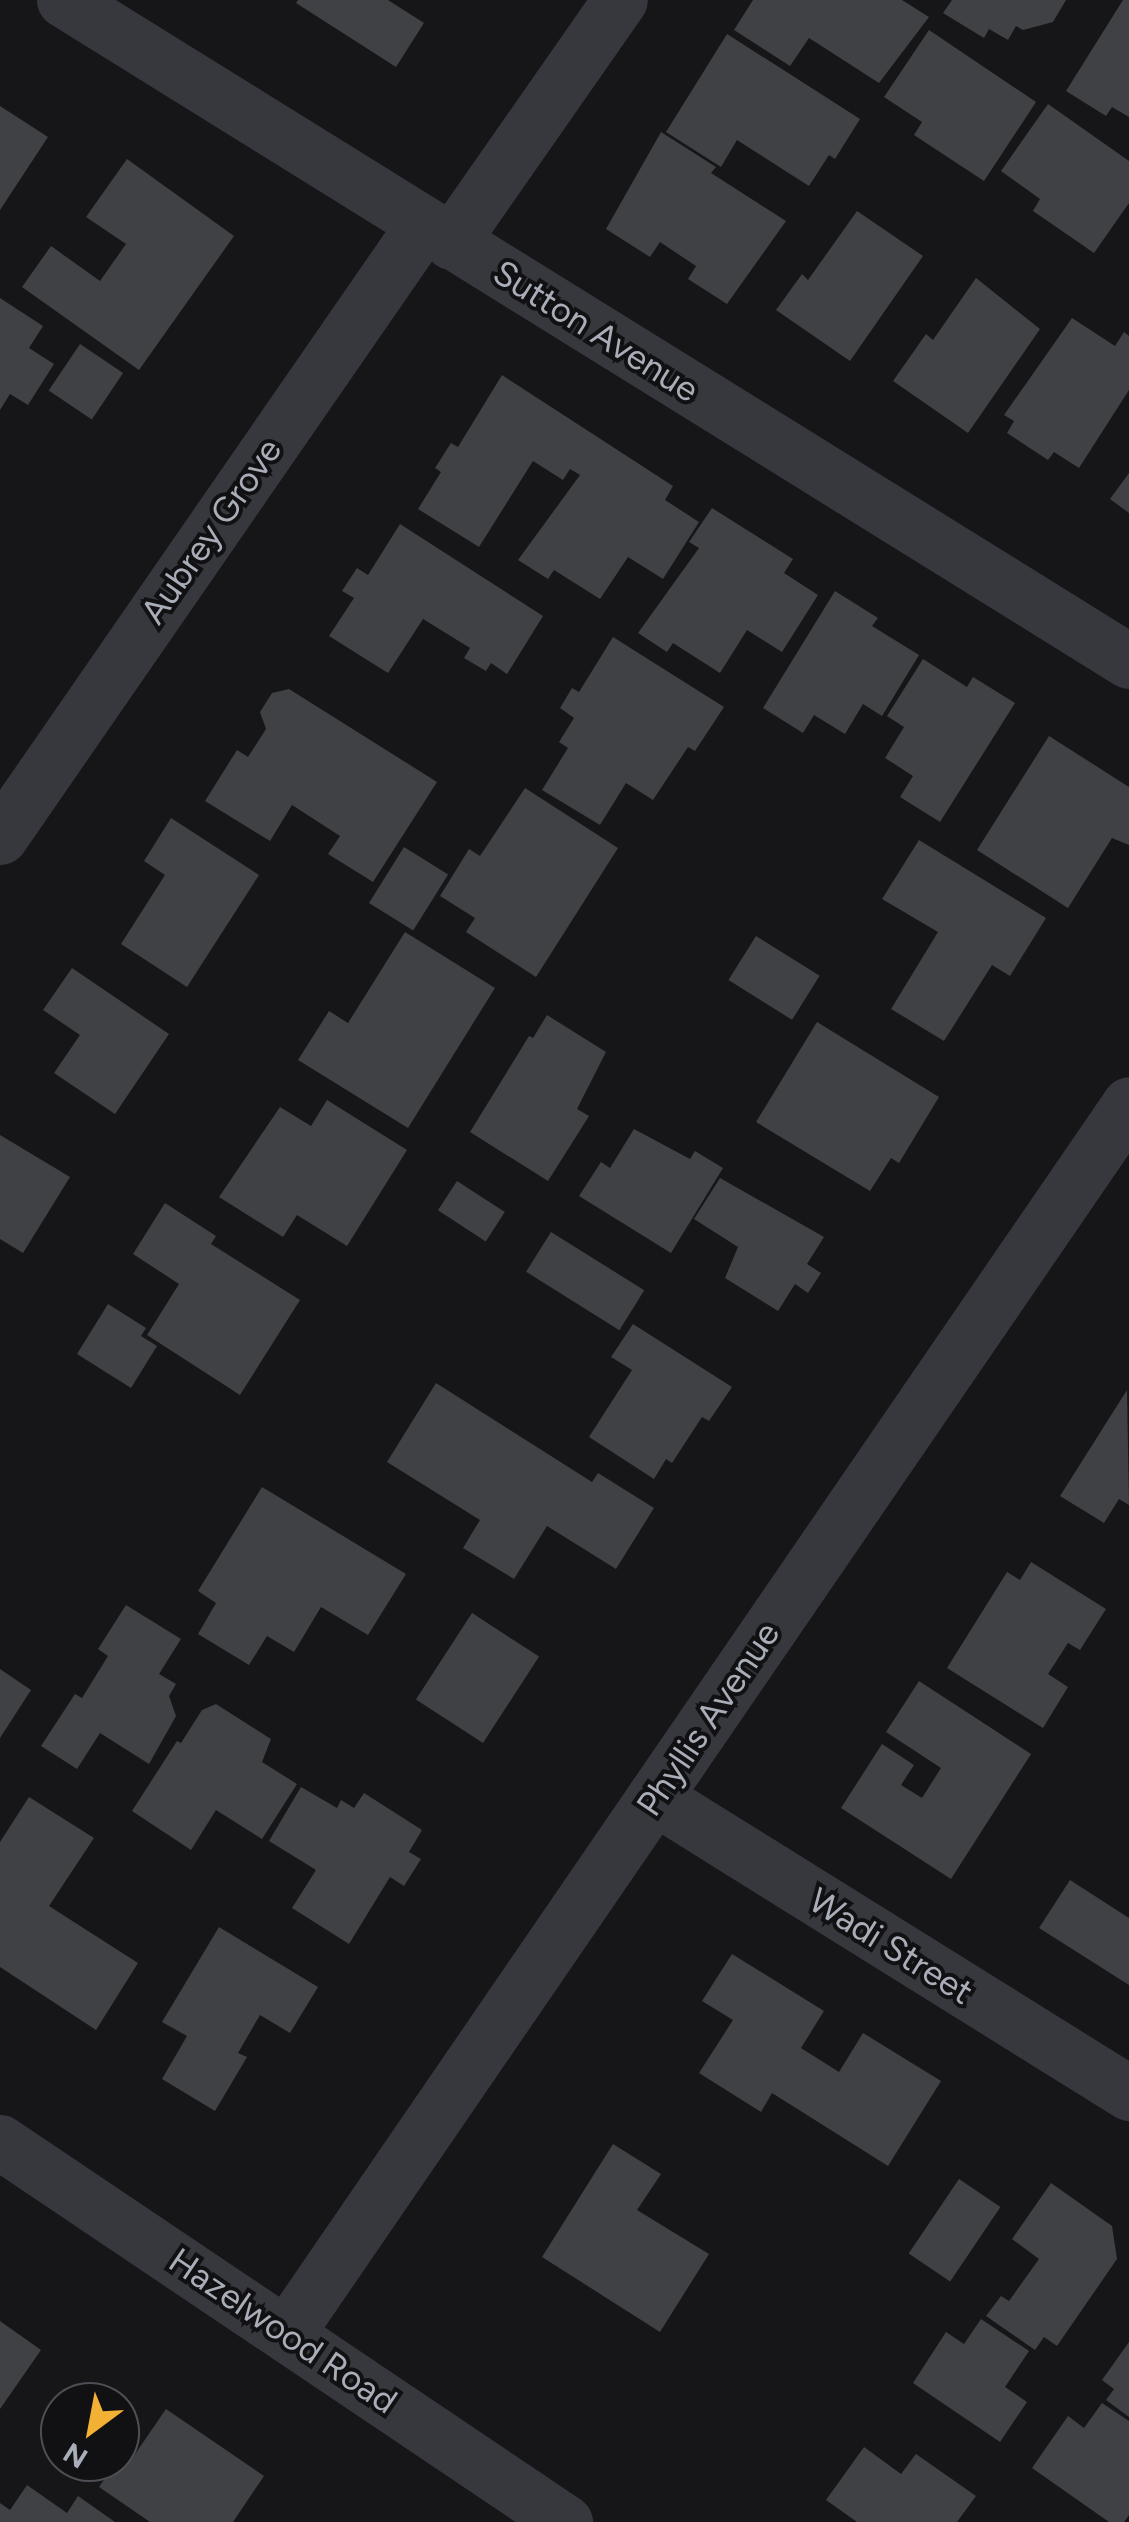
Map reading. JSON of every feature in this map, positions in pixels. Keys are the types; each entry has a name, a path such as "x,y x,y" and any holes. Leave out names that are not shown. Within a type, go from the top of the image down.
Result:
{"street":[{"name":"Sutton Avenue","path":"64,0 1129,660"},
{"name":"Aubrey Grove","path":"0,837 437,234 620,0"},
{"name":"Phyllis Avenue","path":"286,2334 1129,1104"},
{"name":"Wadi Street","path":"654,1798 1129,2094"},
{"name":"Hazelwood Road","path":"0,2142 565,2522"}],"building":[{"path":"388,0 424,23 396,67 296,3"},
{"path":"753,0 902,0 929,17 879,83 809,38 790,66 734,30"},
{"path":"952,0 1066,0 1053,22 1023,30 1016,26 1008,40 989,29 984,38 943,13"},
{"path":"1123,0 1129,0 1129,117 1112,107 1106,116 1066,91"},
{"path":"929,30 1036,102 984,181 914,135 922,122 884,97"},
{"path":"727,34 860,119 835,159 829,155 809,186 737,140 721,167 666,132"},
{"path":"1048,104 1129,161 1129,203 1094,253 1033,211 1040,199 1001,171"},
{"path":"0,106 48,137 0,210"},
{"path":"661,132 716,167 711,173 786,221 727,304 688,279 696,266 660,242 650,257 606,229"},
{"path":"127,159 234,236 139,370 22,287 51,246 100,281 126,244 86,217"},
{"path":"857,211 923,256 850,361 776,310 802,274 808,280"},
{"path":"976,278 1040,329 968,433 893,381 926,334 933,340"},
{"path":"0,298 43,326 29,348 54,364 28,405 10,394 0,410"},
{"path":"1072,318 1115,346 1124,332 1129,336 1129,390 1079,468 1054,452 1048,460 1007,433 1014,421 1004,415"},
{"path":"80,344 123,373 92,420 49,390"},
{"path":"502,375 673,486 665,500 699,522 663,579 628,557 600,599 554,570 548,579 518,560 580,475 570,469 563,480 533,461 479,547 418,509 441,472 435,468 451,443 458,447"},
{"path":"1129,473 1129,513 1110,499"},
{"path":"712,508 793,559 784,573 818,595 782,652 747,630 720,673 673,643 667,652 638,633 699,548 689,542"},
{"path":"400,524 543,616 507,674 491,663 486,671 464,658 470,648 423,619 388,673 329,636 354,598 342,591 357,568 368,575"},
{"path":"835,591 878,618 872,626 919,655 882,716 863,704 845,734 814,715 803,733 763,708"},
{"path":"613,637 724,707 695,751 688,747 653,800 626,783 600,825 542,790 568,748 559,742 574,718 560,708 572,688 579,692"},
{"path":"923,659 967,687 973,677 1015,703 940,822 900,797 913,776 885,758 904,727 887,716"},
{"path":"289,689 437,782 373,882 328,854 340,836 292,805 270,841 205,801 237,750 248,757 266,729 260,712 272,693"},
{"path":"1049,736 1129,787 1129,845 1112,838 1068,908 977,850"},
{"path":"525,788 618,848 536,977 466,932 475,918 440,896 469,849 480,856"},
{"path":"171,818 259,875 187,987 121,944 165,875 144,861"},
{"path":"919,840 1046,918 1010,976 992,965 944,1041 891,1009 938,932 882,899"},
{"path":"404,847 448,875 413,931 369,903"},
{"path":"405,932 495,988 408,1128 298,1060 329,1011 348,1023"},
{"path":"756,936 820,976 792,1020 728,980"},
{"path":"72,968 169,1034 115,1114 54,1073 80,1035 43,1010"},
{"path":"547,1015 606,1052 577,1109 589,1116 548,1181 470,1132 529,1036 533,1038"},
{"path":"817,1022 939,1097 899,1163 891,1158 870,1191 756,1122"},
{"path":"327,1100 407,1150 347,1246 297,1215 283,1237 219,1197 280,1107 311,1126"},
{"path":"634,1129 690,1159 695,1151 723,1168 671,1253 579,1196 601,1162 610,1168"},
{"path":"0,1135 70,1177 23,1253 0,1239"},
{"path":"720,1178 824,1237 807,1264 821,1273 808,1293 795,1284 778,1311 725,1278 738,1247 694,1219"},
{"path":"457,1181 505,1212 486,1241 438,1210"},
{"path":"165,1203 216,1236 211,1244 300,1300 240,1395 147,1335 179,1284 133,1254"},
{"path":"551,1232 644,1290 619,1330 526,1272"},
{"path":"108,1304 146,1328 141,1336 157,1346 131,1388 77,1354"},
{"path":"633,1324 732,1387 709,1421 702,1417 672,1463 666,1459 654,1479 589,1437 632,1370 611,1357"},
{"path":"436,1383 592,1482 598,1473 654,1508 616,1569 547,1526 514,1579 463,1548 480,1520 387,1462"},
{"path":"1127,1390 1129,1505 1119,1499 1104,1523 1060,1496"},
{"path":"262,1487 406,1574 368,1635 321,1607 294,1652 267,1636 249,1665 198,1634 216,1603 198,1591"},
{"path":"1031,1562 1106,1609 1080,1650 1068,1643 1048,1674 1068,1687 1043,1728 947,1668 1007,1572 1020,1580"},
{"path":"126,1605 181,1639 159,1674 176,1684 169,1696 176,1716 149,1764 100,1733 77,1769 41,1746 75,1694 82,1698 108,1656 98,1649"},
{"path":"472,1613 539,1657 483,1743 416,1699"},
{"path":"0,1669 31,1690 0,1738"},
{"path":"919,1681 1031,1754 951,1879 841,1808 882,1744 914,1765 901,1785 922,1798 941,1768 886,1732"},
{"path":"216,1704 271,1739 262,1762 297,1784 262,1839 216,1810 191,1850 132,1811 177,1741 181,1743 202,1710"},
{"path":"301,1787 337,1808 341,1800 354,1808 364,1793 422,1830 409,1852 421,1859 404,1886 390,1877 349,1944 292,1908 316,1870 269,1841"},
{"path":"29,1797 94,1838 49,1906 138,1963 96,2030 0,1967 0,1842"},
{"path":"1070,1880 1129,1918 1129,1985 1039,1928"},
{"path":"219,1927 318,1987 290,2033 260,2015 238,2053 247,2057 215,2111 162,2079 187,2036 162,2022"},
{"path":"732,1954 824,2011 801,2048 839,2072 863,2033 941,2081 888,2166 772,2093 761,2112 699,2073 733,2020 702,2001"},
{"path":"613,2144 661,2174 637,2210 709,2254 660,2332 542,2257"},
{"path":"959,2179 1000,2207 950,2282 909,2254"},
{"path":"1051,2183 1112,2226 1117,2259 1057,2346 1044,2337 1035,2350 986,2316 1001,2296 1009,2301 1039,2259 1012,2239"},
{"path":"981,2319 1029,2351 1005,2387 1027,2402 1000,2442 913,2383 946,2332 964,2344"},
{"path":"0,2321 41,2350 0,2409"},
{"path":"1129,2342 1129,2417 1106,2400 1114,2389 1102,2380"},
{"path":"1102,2403 1129,2421 1129,2515 1124,2522 1109,2522 1032,2468 1068,2416 1084,2428"},
{"path":"166,2409 264,2476 233,2522 150,2522 99,2487 102,2482 140,2482 140,2447"},
{"path":"864,2447 901,2474 916,2454 976,2496 957,2522 857,2522 826,2500"},
{"path":"27,2485 67,2513 78,2496 115,2522 0,2522 0,2503 10,2510"}]}
